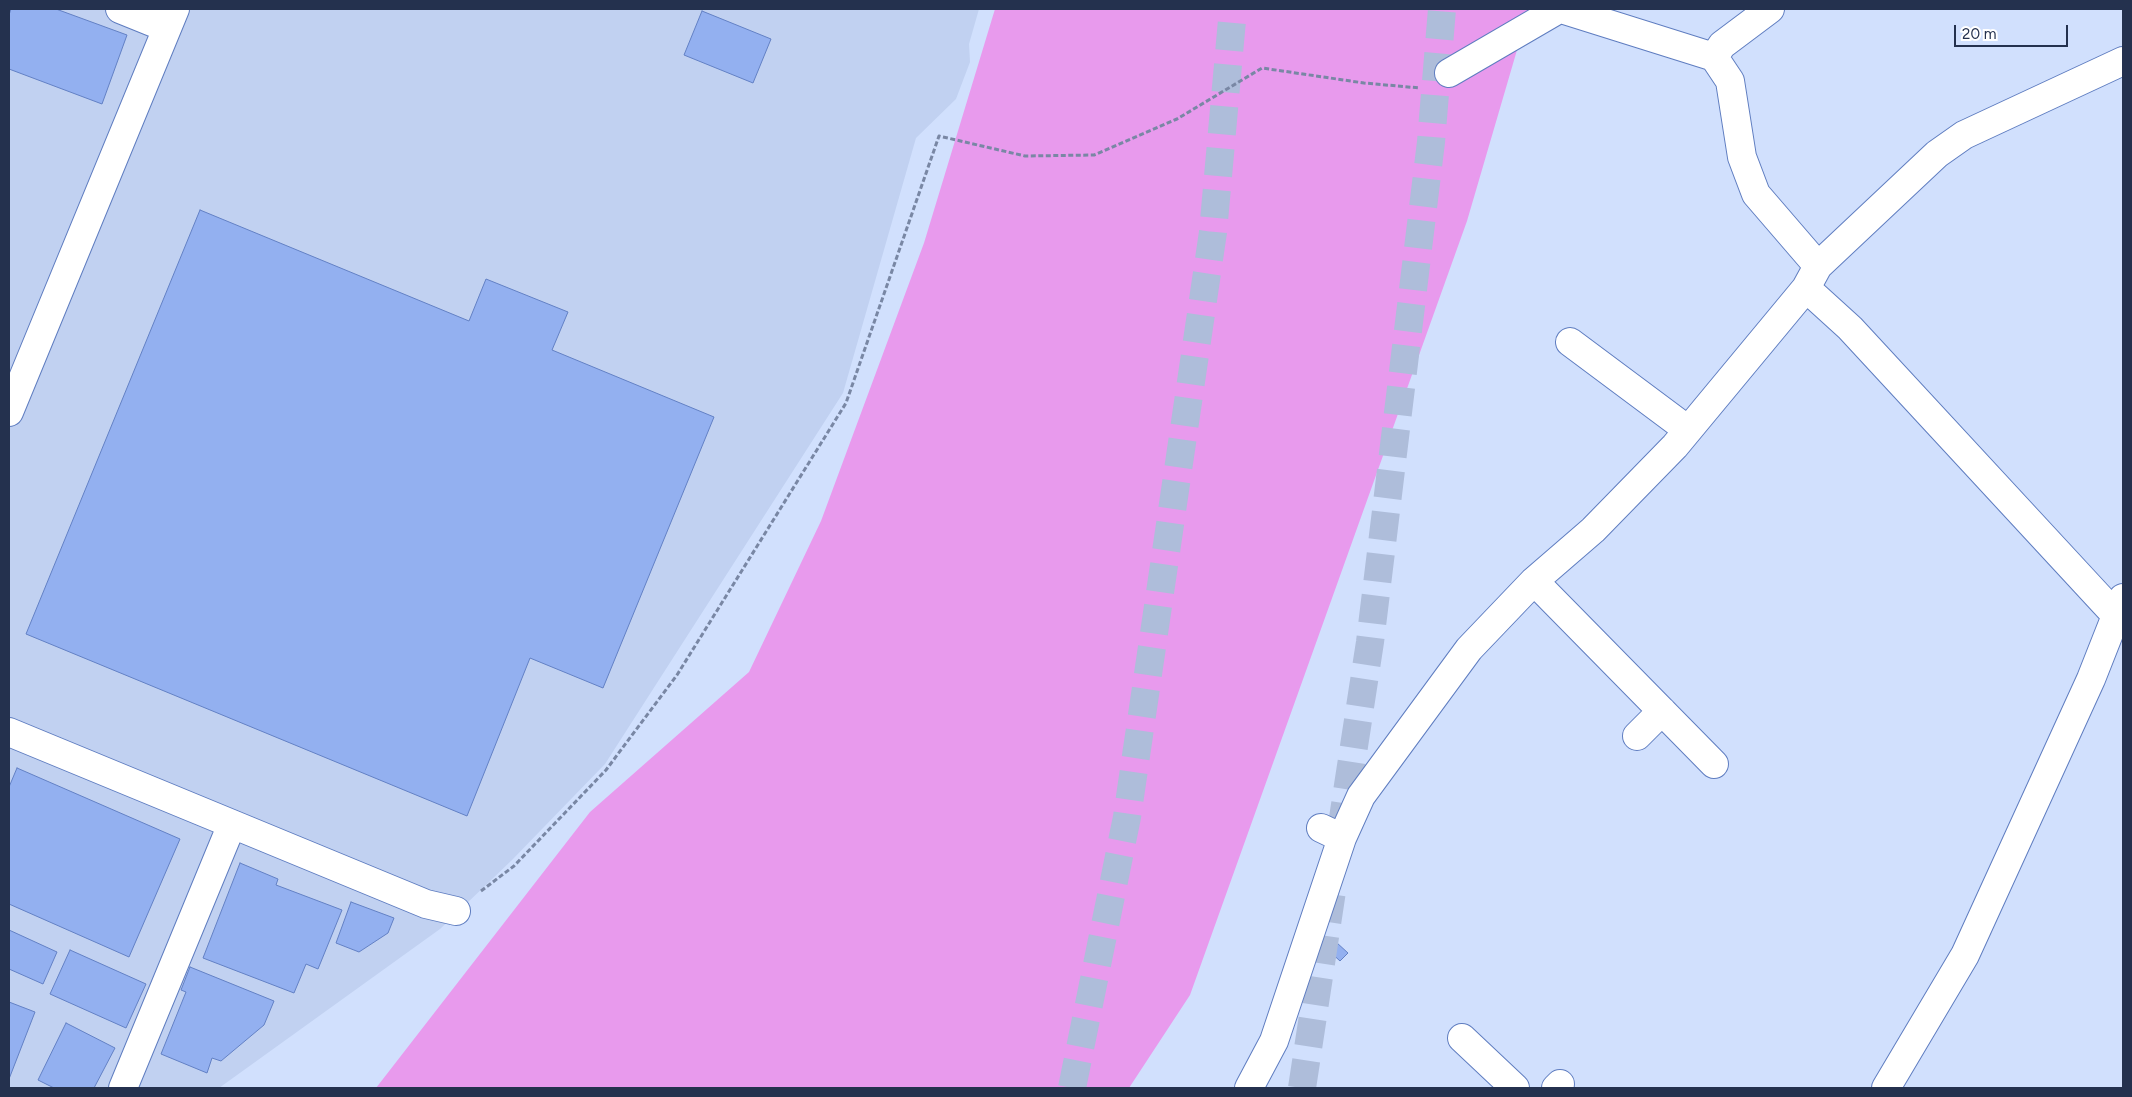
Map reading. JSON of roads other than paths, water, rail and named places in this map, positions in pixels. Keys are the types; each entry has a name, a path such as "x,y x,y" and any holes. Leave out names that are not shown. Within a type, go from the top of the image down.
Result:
{"street":[{"path":"9,412 171,18 120,9"},
{"path":"1449,73 1560,9 1714,57 1730,81 1742,157 1756,194 1812,277 1850,328 2121,612 1965,955 1886,1088"},
{"path":"1714,57 1722,45 1770,9"},
{"path":"1249,1088 1274,1041 1331,833 1361,796 1412,743 1468,649 1534,581 1593,530 1688,430 1812,277 1937,154 1964,135 2123,61"},
{"path":"1570,342 1688,430"},
{"path":"1534,581 1714,764"},
{"path":"1637,736 1662,711"},
{"path":"9,732 426,904 456,911"},
{"path":"123,1088 232,824"},
{"path":"1462,1038 1514,1088"}],"tunnel":[{"path":"1072,1088 1127,817 1213,232 1233,9"},
{"path":"1341,831 1370,642 1431,142 1442,9"},
{"path":"1302,1088 1332,891"}]}
